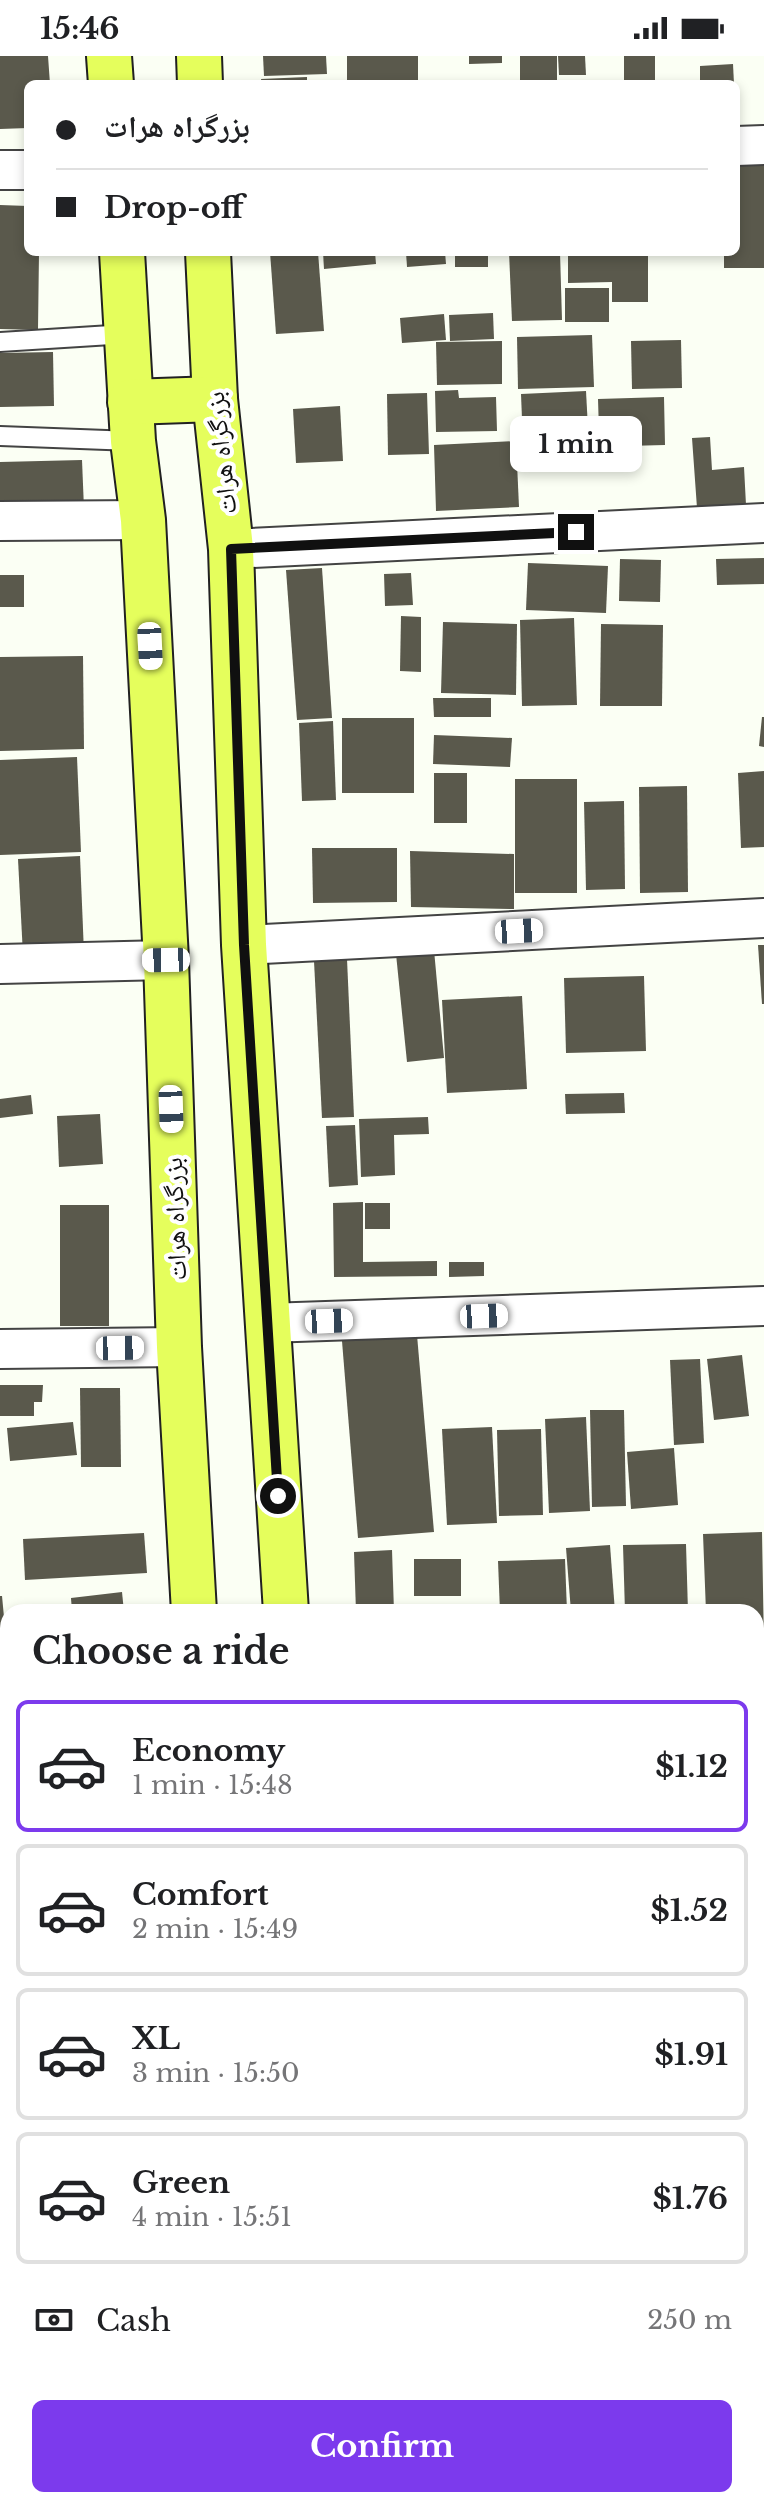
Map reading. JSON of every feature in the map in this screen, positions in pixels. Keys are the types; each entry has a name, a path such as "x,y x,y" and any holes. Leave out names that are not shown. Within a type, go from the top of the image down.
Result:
{"highway":[{"path":"109,56 111,80"},
{"path":"199,56 200,80"},
{"name":"بزرگراه هرات","path":"122,256 132,421 143,520 166,960 179,1347 194,1604"},
{"name":"بزرگراه هرات","path":"208,256 215,399 231,549 244,945 285,1604"},
{"path":"132,421 215,399"}],"street":[{"path":"740,146 764,145"},
{"path":"0,170 24,170"},
{"path":"0,521 143,520"},
{"path":"231,549 764,523"},
{"path":"244,945 764,918"},
{"path":"0,964 166,960"},
{"path":"267,1323 764,1306"},
{"path":"0,1349 179,1347"}],"lane":[{"path":"0,342 127,334"},
{"path":"0,436 132,421"}],"building":[{"path":"0,56 48,56 50,80 24,80 24,128 0,129"},
{"path":"263,56 326,56 327,74 264,76"},
{"path":"347,56 418,56 418,80 347,80"},
{"path":"469,56 502,56 502,63 469,64"},
{"path":"520,56 557,56 557,80 520,80"},
{"path":"558,56 585,56 586,75 559,75"},
{"path":"624,56 655,56 655,80 624,80"},
{"path":"733,64 734,80 700,80 700,66"},
{"path":"307,77 307,80 261,79"},
{"path":"764,159 764,268 724,268 724,256 740,256 740,160"},
{"path":"0,205 24,206 24,256 39,256 38,330 0,329"},
{"path":"270,256 318,256 324,331 276,334"},
{"path":"323,256 375,256 376,264 324,269"},
{"path":"406,256 445,256 446,264 407,267"},
{"path":"455,256 488,256 488,267 455,267"},
{"path":"509,256 560,256 562,320 512,321"},
{"path":"568,256 648,256 648,302 612,302 612,282 568,283"},
{"path":"565,288 609,288 609,322 565,322"},
{"path":"493,313 494,339 450,341 449,315"},
{"path":"444,314 446,340 402,343 400,318"},
{"path":"592,335 594,387 518,389 517,337"},
{"path":"681,340 682,388 632,389 631,341"},
{"path":"502,341 502,384 437,385 436,342"},
{"path":"53,352 54,406 0,407 0,353"},
{"path":"458,390 459,398 496,397 497,431 436,432 435,391"},
{"path":"586,391 590,466 524,469 521,394"},
{"path":"427,393 429,454 388,455 387,394"},
{"path":"664,397 665,445 626,446 626,463 600,464 598,399"},
{"path":"340,406 343,461 296,463 293,409"},
{"path":"710,437 712,470 744,467 746,505 697,508 692,438"},
{"path":"516,441 519,507 436,511 434,445"},
{"path":"82,460 84,509 0,511 0,462"},
{"path":"764,558 764,584 717,585 716,559"},
{"path":"620,559 661,560 660,602 619,601"},
{"path":"528,563 608,566 606,613 526,610"},
{"path":"322,568 332,718 297,720 286,570"},
{"path":"411,573 413,605 385,606 384,574"},
{"path":"0,575 24,575 24,607 0,607"},
{"path":"401,616 421,617 421,672 400,671"},
{"path":"574,618 577,705 522,706 520,620"},
{"path":"443,622 517,624 516,695 441,693"},
{"path":"601,624 663,625 662,706 600,706"},
{"path":"83,656 84,749 0,751 0,657"},
{"path":"433,698 491,698 491,717 434,717"},
{"path":"764,717 764,747 759,746"},
{"path":"342,718 414,718 414,793 342,793"},
{"path":"333,721 336,800 302,801 299,723"},
{"path":"434,735 512,738 510,767 433,764"},
{"path":"77,757 81,852 0,855 0,760"},
{"path":"764,771 764,847 741,848 738,773"},
{"path":"434,773 467,773 467,823 434,823"},
{"path":"515,779 577,779 577,893 515,893"},
{"path":"687,786 688,892 640,893 639,787"},
{"path":"624,801 625,889 586,890 584,802"},
{"path":"312,848 397,848 397,902 313,903"},
{"path":"410,851 514,854 514,909 411,907"},
{"path":"80,856 84,953 23,955 18,859"},
{"path":"758,945 764,945 764,1004 762,1004"},
{"path":"434,950 444,1058 407,1062 396,954"},
{"path":"347,959 354,1117 322,1118 314,961"},
{"path":"644,976 646,1051 566,1053 564,978"},
{"path":"522,996 527,1089 447,1093 442,1000"},
{"path":"624,1093 625,1113 566,1114 565,1094"},
{"path":"31,1095 33,1114 0,1118 0,1099"},
{"path":"100,1114 103,1164 59,1167 57,1116"},
{"path":"428,1117 429,1134 394,1135 395,1175 361,1177 359,1119"},
{"path":"355,1125 358,1185 329,1187 326,1126"},
{"path":"363,1202 363,1262 437,1261 437,1276 334,1277 333,1203"},
{"path":"365,1203 390,1203 390,1229 365,1229"},
{"path":"60,1205 109,1205 109,1326 60,1326"},
{"path":"449,1262 484,1262 484,1276 449,1277"},
{"path":"417,1335 434,1532 358,1538 342,1341"},
{"path":"742,1355 749,1416 714,1420 707,1359"},
{"path":"700,1359 704,1443 674,1445 670,1360"},
{"path":"0,1385 43,1385 42,1402 34,1402 34,1416 0,1416"},
{"path":"80,1388 120,1388 121,1467 81,1467"},
{"path":"590,1410 624,1410 626,1506 592,1507"},
{"path":"586,1417 590,1511 549,1513 545,1419"},
{"path":"73,1422 77,1455 10,1461 7,1428"},
{"path":"492,1427 497,1523 447,1525 442,1429"},
{"path":"541,1429 543,1515 499,1516 497,1430"},
{"path":"674,1448 678,1505 631,1509 627,1452"},
{"path":"762,1532 763,1604 706,1604 703,1534"},
{"path":"144,1533 147,1573 25,1580 23,1539"},
{"path":"686,1544 688,1604 625,1604 623,1545"},
{"path":"610,1545 614,1604 570,1604 566,1548"},
{"path":"392,1550 394,1604 356,1604 354,1552"},
{"path":"414,1559 461,1559 461,1596 414,1596"},
{"path":"565,1559 567,1604 500,1604 498,1561"},
{"path":"122,1592 123,1604 71,1604 71,1598"}],"route":[{"path":"278,1496 244,945 231,549 576,532"}]}
